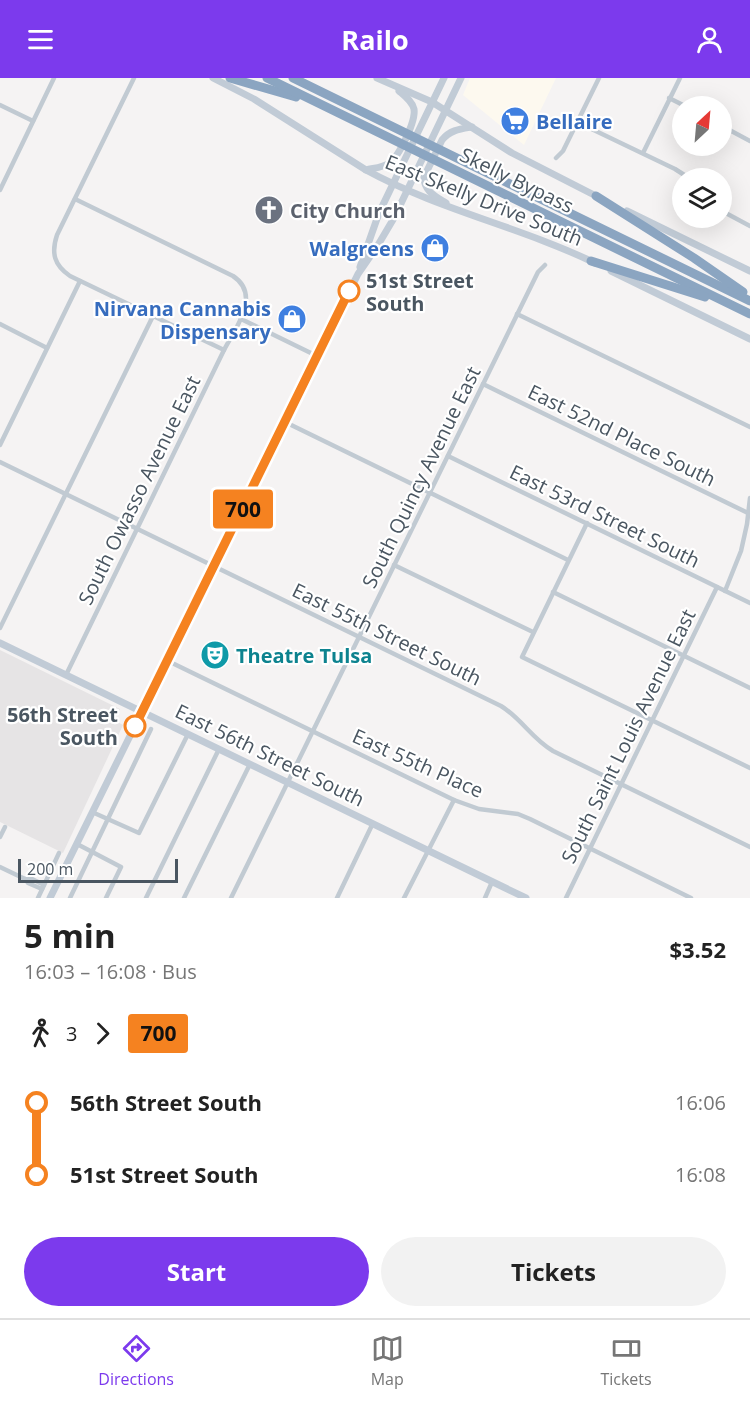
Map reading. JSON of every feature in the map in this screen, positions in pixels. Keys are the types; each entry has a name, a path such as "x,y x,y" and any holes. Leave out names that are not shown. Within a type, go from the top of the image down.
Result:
{"highway":[{"path":"230,78 318,103"},
{"name":"Skelly Bypass","path":"267,78 750,314"},
{"name":"Skelly Bypass","path":"293,78 750,299"},
{"path":"305,78 331,96"},
{"path":"596,196 686,253 750,299"},
{"path":"591,261 730,304"}],"main road":[{"name":"East Skelly Drive South","path":"213,78 263,104 366,170 392,184 455,210 546,241 750,339"},
{"path":"376,78 432,102 529,162 750,271"},
{"path":"358,274 374,223 444,78"},
{"path":"51,895 358,274 386,232 461,78"},
{"path":"366,170 385,166 393,160 412,125 413,105 393,85"},
{"path":"455,210 427,190 424,177 446,135 454,130 472,127"},
{"name":"East 56th Street South","path":"0,642 526,898"}],"street":[{"path":"0,190 54,78"},
{"path":"134,78 55,242 53,250 58,266 80,281 224,350"},
{"path":"556,158 563,151 599,78"},
{"path":"643,153 680,78"},
{"path":"0,105 33,121"},
{"path":"577,122 673,168"},
{"path":"732,131 750,141"},
{"path":"75,199 238,279 245,289 247,298 241,319 317,356"},
{"path":"732,216 750,226"},
{"name":"South Quincy Avenue East","path":"231,898 517,314 538,272 545,265"},
{"path":"0,445 80,281"},
{"path":"517,314 750,427"},
{"path":"0,628 153,316"},
{"name":"South Owasso Avenue East","path":"66,675 241,319"},
{"path":"0,324 47,348"},
{"name":"East 52nd Place South","path":"483,384 748,513"},
{"path":"285,422 568,561"},
{"name":"East 53rd Street South","path":"448,456 750,603"},
{"name":"East 55th Street South","path":"0,462 501,706 515,716 544,746 750,847"},
{"path":"725,591 749,525 750,498"},
{"path":"587,523 522,657 750,768"},
{"path":"394,565 533,632"},
{"name":"South Saint Louis Avenue East","path":"566,898 717,587"},
{"path":"553,592 750,688"},
{"name":"East 55th Place","path":"168,661 466,806 518,814 691,898"},
{"path":"70,898 151,729"},
{"path":"92,812 139,833 188,734"},
{"path":"146,898 219,749"},
{"path":"184,898 250,764"},
{"path":"405,898 454,800"},
{"path":"337,898 374,824"},
{"path":"0,837 5,827"},
{"path":"77,844 121,867 106,898"},
{"path":"38,898 59,853"},
{"path":"0,867 25,879 30,878 51,895"},
{"path":"485,898 492,882"}],"shaded area":[{"name":"Bellaire","path":"470,78 556,78 524,145 463,95"},
{"path":"0,650 120,709 114,720 123,725 63,853 0,822"}],"bus line":[{"name":"700","path":"135,726 349,291"}],"place":[{"name":"Bellaire","path":"515,121"},
{"name":"City Church","path":"269,210"},
{"name":"Walgreens","path":"435,248"},
{"name":"51st Street South","path":"349,291"},
{"name":"Nirvana Cannabis Dispensary","path":"292,319"},
{"name":"Theatre Tulsa","path":"215,655"},
{"name":"56th Street South","path":"135,726"}]}
